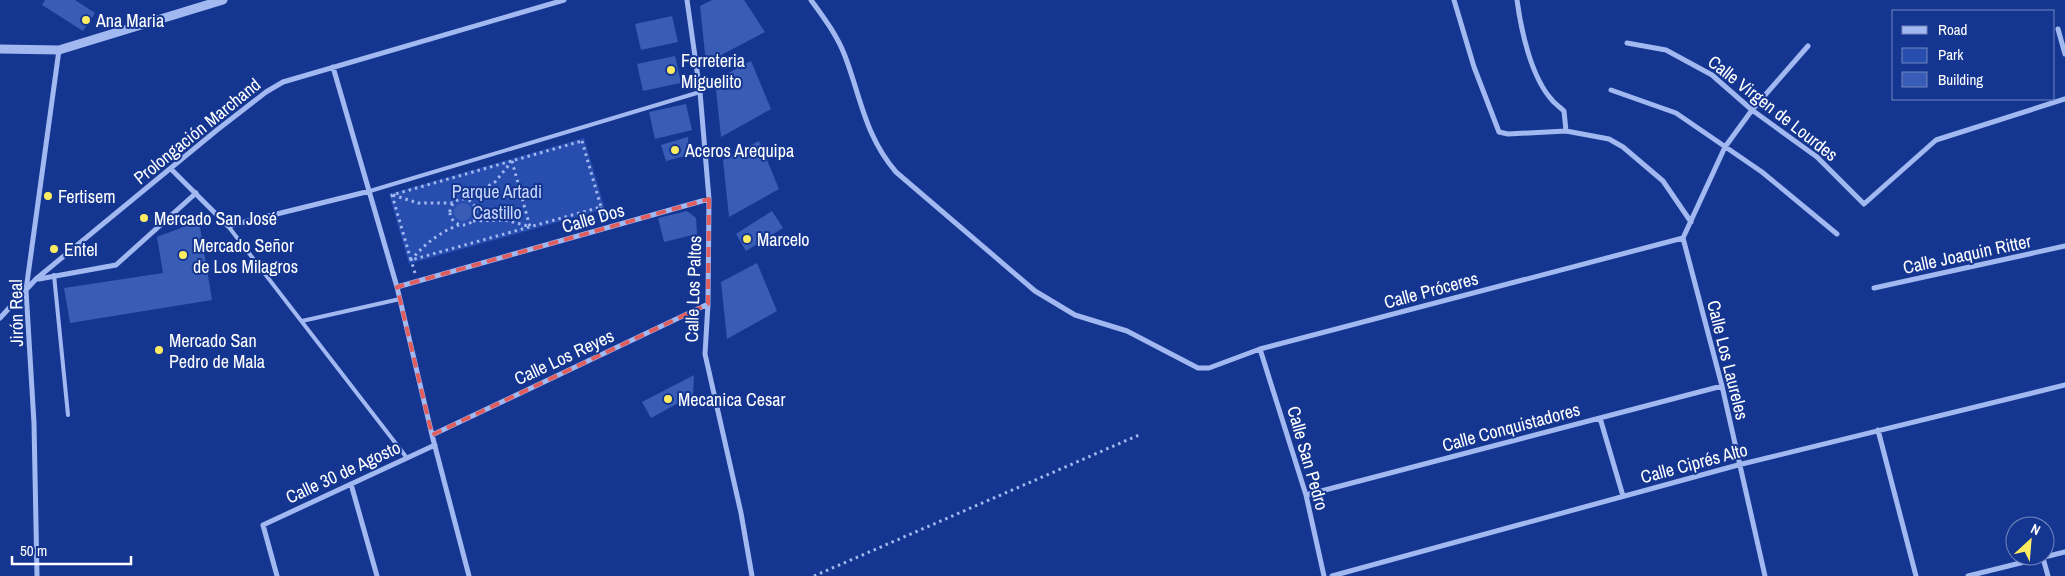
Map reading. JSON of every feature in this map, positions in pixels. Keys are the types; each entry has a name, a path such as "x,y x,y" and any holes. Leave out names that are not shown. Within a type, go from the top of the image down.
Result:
{"street":[{"path":"0,49 59,50 223,0"},
{"name":"Prolongación Marchand","path":"0,318 36,279 266,92 284,82 564,0"},
{"name":"Calle Los Paltos","path":"686,0 700,92 709,200 708,304 704,354 741,513 752,576"},
{"name":"Calle Próceres","path":"811,0 838,39 869,131 881,155 896,172 1035,291 1075,315 1127,331 1187,364 1198,368 1209,368 1260,349 1683,238"},
{"path":"1454,0 1474,66 1499,132 1508,134 1566,131 1594,135 1623,146 1663,181 1691,222"},
{"path":"1517,0 1522,33 1529,55 1552,101 1564,111 1566,131"},
{"path":"2058,29 2065,54"},
{"name":"Calle Virgen de Lourdes","path":"1627,43 1666,50 1692,62 1712,75 1752,110 1817,157 1864,204 1936,140 2065,99"},
{"path":"1683,238 1725,147 1752,110 1808,46"},
{"name":"Jirón Real","path":"37,576 34,423 26,290 59,50"},
{"path":"333,67 398,287 432,435 469,576"},
{"path":"1611,90 1676,112 1762,172 1837,234"},
{"path":"171,169 228,226 370,191"},
{"path":"36,279 116,265 196,193"},
{"name":"Calle Dos","path":"398,287 709,200"},
{"name":"Calle Los Laureles","path":"1683,238 1722,386 1738,465 1765,576"},
{"name":"Calle Joaquin Ritter","path":"1874,288 2065,246"},
{"name":"Calle Los Reyes","path":"432,435 708,304"},
{"name":"Calle San Pedro","path":"1260,349 1306,494 1324,576"},
{"name":"Calle Ciprés Alto","path":"1332,576 1738,465 2065,385"},
{"name":"Calle Conquistadores","path":"1306,494 1722,386"},
{"path":"1600,418 1623,496"},
{"path":"1878,430 1916,576"},
{"name":"Calle 30 de Agosto","path":"277,576 263,525 435,445"},
{"path":"351,484 377,576"},
{"path":"1968,576 2010,566"}],"lane":[{"path":"370,191 700,92"},
{"path":"228,226 407,458"},
{"path":"54,275 68,415"},
{"path":"302,321 400,299"}],"path":[{"path":"392,195 582,141 601,207 411,260"},
{"path":"392,195 432,205 465,199 495,182 512,161"},
{"path":"512,161 530,227"},
{"path":"389,185 417,281"},
{"path":"465,199 470,200 476,209 472,222"},
{"path":"454,202 451,206 450,216 452,220 460,225"},
{"path":"411,260 430,240 460,225 498,220 530,227"},
{"path":"814,576 1139,435"}],"highlighted area":[{"path":"709,199 708,304 432,435 397,287"}],"green space":[{"name":"Parque Artadi Castillo","path":"584,138 605,209 409,264 389,194"}],"building":[{"path":"45,0 75,0 95,13 83,31 42,5"},
{"path":"712,0 744,0 765,32 706,63 700,6"},
{"path":"672,16 678,42 641,50 635,24"},
{"path":"675,56 681,83 643,91 637,64"},
{"path":"751,61 771,109 721,137 715,80"},
{"path":"686,104 692,130 655,139 649,112"},
{"name":"Aceros Arequipa","path":"688,137 689,155 666,161 661,145"},
{"path":"759,141 779,189 729,217 723,160"},
{"path":"463,203 469,206 472,212 469,218 463,221 457,218 454,212 457,206"},
{"path":"687,211 696,218 697,234 664,242 658,218"},
{"path":"772,211 783,228 746,251 736,234"},
{"name":"Mercado Señor de Los Milagros","path":"199,221 212,300 70,323 64,288 163,273 157,237"},
{"path":"757,263 777,311 727,339 721,282"},
{"name":"Mecanica Cesar","path":"694,375 693,395 651,418 642,402"}],"place":[{"name":"Ana Maria","path":"86,20"},
{"name":"Ferreteria Miguelito","path":"671,70"},
{"name":"Aceros Arequipa","path":"675,150"},
{"name":"Fertisem","path":"48,196"},
{"name":"Mercado San José","path":"144,218"},
{"name":"Marcelo","path":"747,239"},
{"name":"Entel","path":"54,249"},
{"name":"Mercado Señor de Los Milagros","path":"183,255"},
{"name":"Mercado San Pedro de Mala","path":"159,350"},
{"name":"Mecanica Cesar","path":"668,399"}]}
